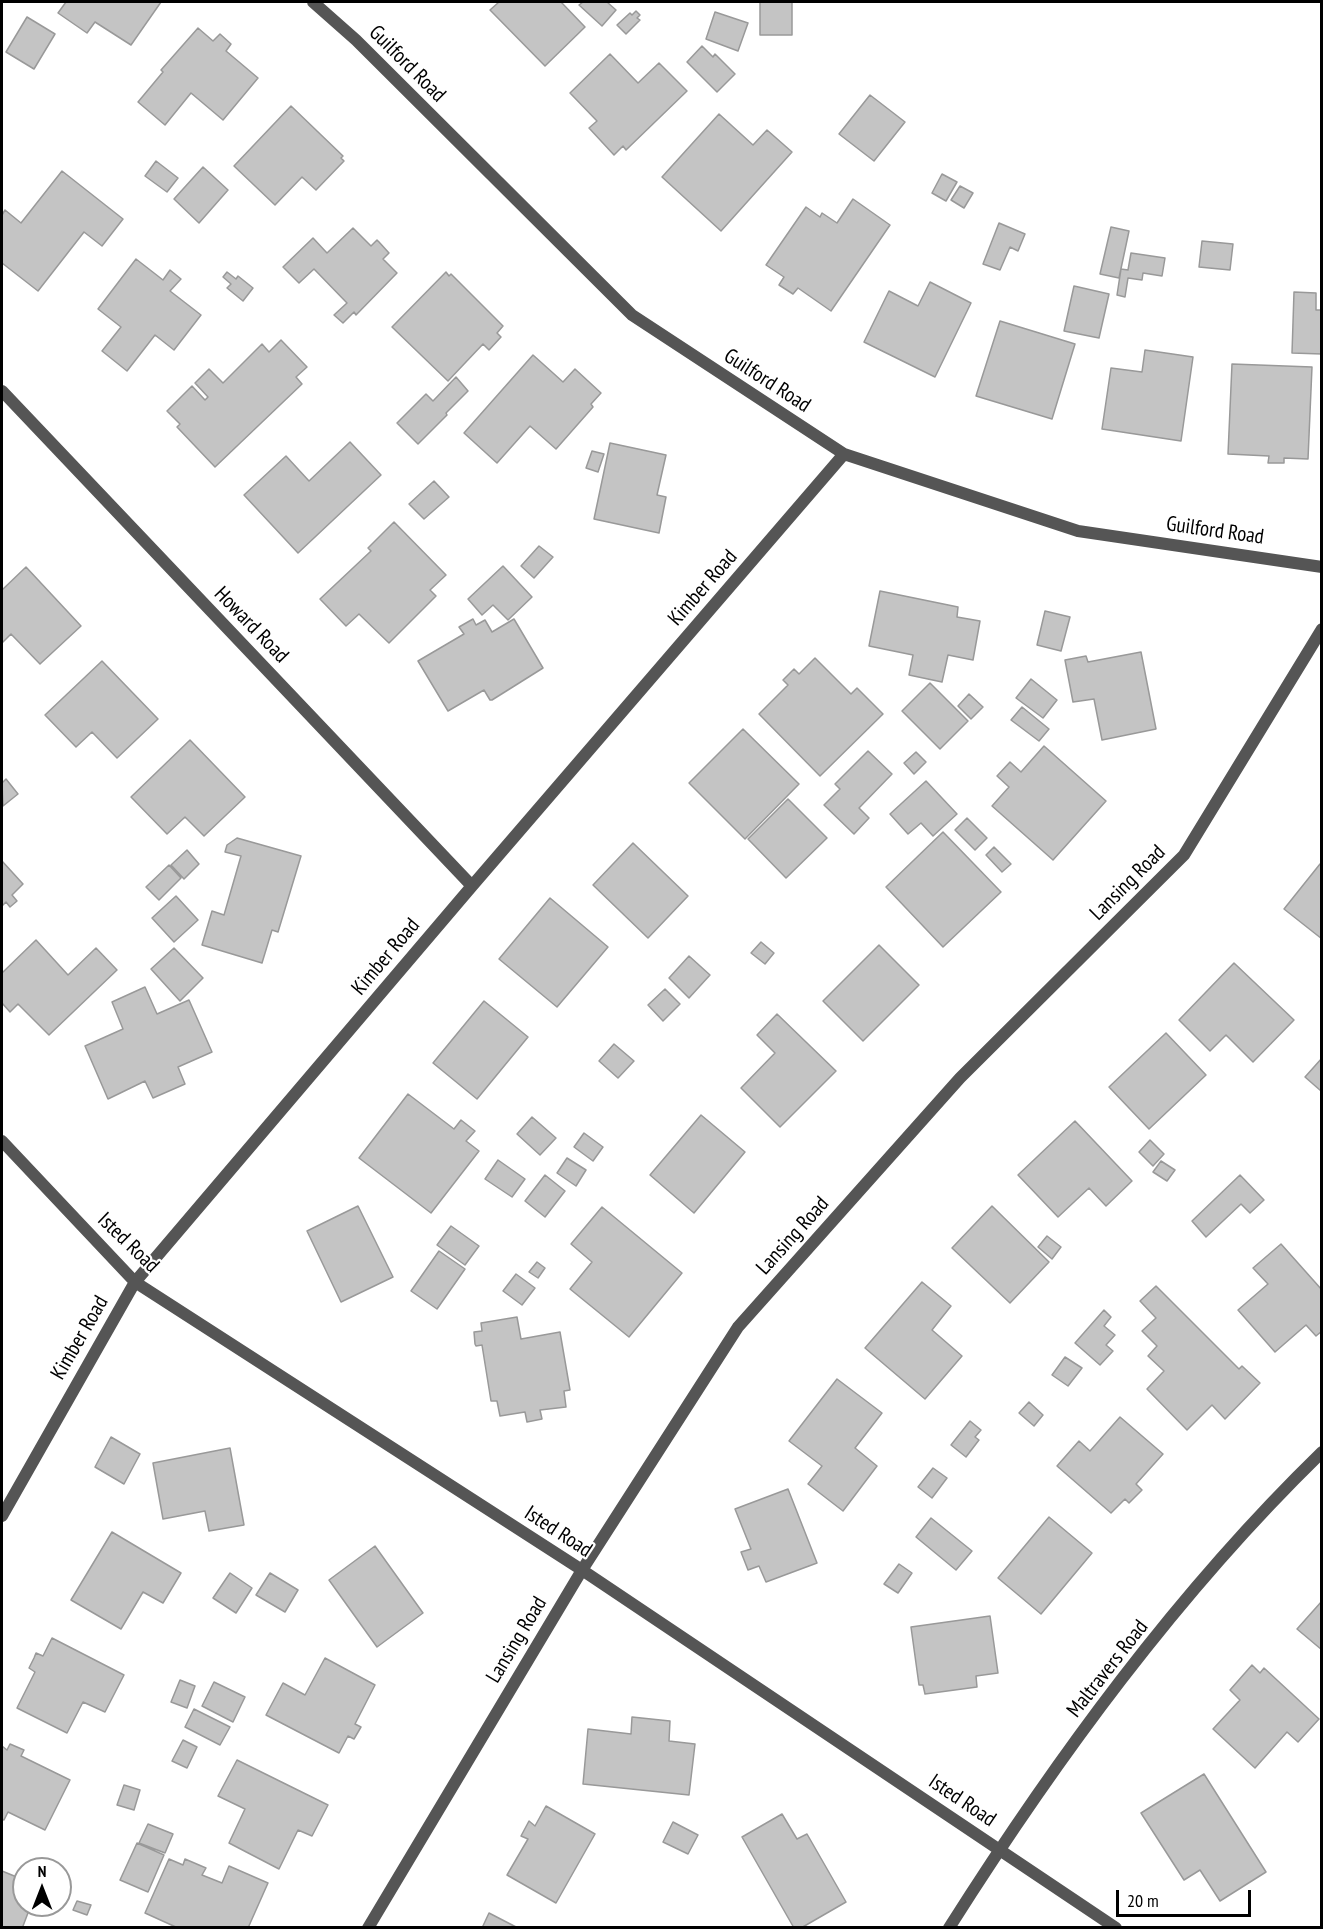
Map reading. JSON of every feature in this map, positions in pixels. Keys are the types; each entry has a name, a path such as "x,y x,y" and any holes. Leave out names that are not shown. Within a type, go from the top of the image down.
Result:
{"street":[{"name":"Guilford Road","path":"313,2 356,40 632,315 844,454 1078,531 1322,567"},
{"name":"Howard Road","path":"2,391 472,886"},
{"name":"Kimber Road","path":"2,1516 135,1282 844,454"},
{"name":"Lansing Road","path":"368,1928 582,1570 738,1327 960,1078 1184,855 1322,629"},
{"name":"Isted Road","path":"2,1141 135,1282 582,1570 1116,1928"},
{"name":"Maltravers Road","path":"949,1928 999,1849 1068,1752 1136,1663 1206,1575 1322,1452"}],"building":[{"path":"66,2 161,2 131,45 95,22 87,33 58,13"},
{"path":"499,2 561,2 585,27 545,66 490,10"},
{"path":"583,2 607,2 616,10 602,26 579,5"},
{"path":"760,2 792,2 792,35 760,35"},
{"path":"636,11 640,15 637,18 640,20 626,34 617,25 630,13 632,15"},
{"path":"715,12 748,23 738,51 706,39"},
{"path":"27,17 55,34 34,69 6,52"},
{"path":"198,28 213,41 220,34 231,44 226,51 258,78 223,120 191,93 165,125 138,102 163,72 161,70"},
{"path":"702,46 713,57 715,54 735,74 717,92 687,62"},
{"path":"610,54 638,83 659,63 687,91 626,150 623,146 614,155 589,128 597,121 570,93"},
{"path":"870,95 905,122 874,161 839,134"},
{"path":"291,106 343,156 341,158 344,161 316,190 302,177 275,205 234,166"},
{"path":"719,114 753,145 767,130 792,152 721,231 662,177"},
{"path":"156,161 178,178 167,192 145,176"},
{"path":"203,167 228,190 199,223 174,199"},
{"path":"62,171 123,219 102,246 84,232 38,291 2,263 2,215 5,210 21,223"},
{"path":"942,174 957,182 946,201 932,193"},
{"path":"960,186 973,193 964,208 951,200"},
{"path":"853,199 890,225 831,311 798,288 793,294 779,285 784,277 766,265 806,207 820,217 822,213 837,223"},
{"path":"999,223 1025,234 1018,251 1010,247 1000,270 983,264"},
{"path":"1111,227 1129,231 1119,278 1100,274"},
{"path":"353,228 371,246 377,240 379,242 389,253 383,259 397,273 356,315 354,312 343,323 334,315 347,303 314,269 299,283 283,267 313,238 327,253"},
{"path":"1202,241 1233,244 1230,270 1199,267"},
{"path":"1131,253 1165,258 1162,276 1143,273 1142,280 1128,278 1125,297 1117,295 1121,269 1128,270"},
{"path":"136,259 163,280 170,270 181,279 170,291 201,315 174,350 155,335 127,371 102,351 121,327 98,309"},
{"path":"227,272 236,279 238,276 253,288 243,301 227,288 231,284 223,277"},
{"path":"446,272 449,276 451,274 503,326 497,333 501,337 489,350 483,344 448,381 392,327"},
{"path":"930,282 971,303 935,377 864,342 889,291 918,306"},
{"path":"1074,286 1109,294 1099,338 1064,331"},
{"path":"1294,292 1316,293 1316,310 1322,310 1322,354 1292,353"},
{"path":"1000,321 1075,344 1052,419 976,396"},
{"path":"281,340 307,367 296,377 302,384 215,467 177,427 180,424 167,411 192,386 205,400 208,397 195,383 209,369 223,383 262,344 269,352"},
{"path":"1145,350 1193,357 1181,441 1102,429 1111,368 1142,372"},
{"path":"533,355 563,382 575,369 601,393 591,404 593,407 556,449 530,426 497,463 464,433"},
{"path":"1232,364 1312,367 1308,459 1284,458 1284,463 1268,463 1269,456 1228,454"},
{"path":"456,377 468,391 418,444 397,423 426,394 433,401"},
{"path":"350,442 381,475 298,553 244,495 286,456 309,481"},
{"path":"610,443 666,455 657,495 666,497 659,533 594,519"},
{"path":"592,451 604,454 598,472 586,468"},
{"path":"434,481 449,497 424,519 409,504"},
{"path":"394,522 446,575 430,590 436,596 389,643 359,614 346,626 320,599 371,551 368,548"},
{"path":"539,546 553,557 534,578 521,566"},
{"path":"503,566 532,597 508,620 493,605 482,615 468,599"},
{"path":"26,567 81,626 40,664 11,634 2,643 2,590"},
{"path":"880,591 958,607 957,617 980,621 973,660 948,655 942,682 909,675 913,655 869,646"},
{"path":"1045,611 1070,617 1061,651 1037,645"},
{"path":"473,619 476,625 485,620 492,632 514,619 543,668 492,700 484,690 448,711 418,661 464,634 459,627"},
{"path":"1141,652 1156,729 1102,740 1094,699 1073,702 1065,660 1086,656 1088,662"},
{"path":"815,658 851,694 857,688 883,714 820,776 759,714 788,685 783,680 794,669 799,674"},
{"path":"102,661 158,719 117,758 92,732 76,747 45,715"},
{"path":"1031,679 1057,700 1043,718 1016,698"},
{"path":"930,683 968,721 940,749 902,711"},
{"path":"969,694 983,707 971,719 958,706"},
{"path":"1022,707 1049,729 1039,741 1011,720"},
{"path":"743,729 799,784 745,839 689,783"},
{"path":"190,740 245,797 204,836 185,817 167,834 131,797"},
{"path":"1044,746 1106,801 1053,860 992,806 1009,787 997,776 1010,762 1021,772"},
{"path":"868,751 892,774 859,808 869,818 854,834 824,805 840,789 835,784"},
{"path":"916,752 926,762 914,774 904,763"},
{"path":"6,779 18,794 3,806 2,783"},
{"path":"926,781 957,814 933,836 921,823 908,834 890,814"},
{"path":"788,799 827,838 786,878 748,839"},
{"path":"967,818 987,838 975,850 955,830"},
{"path":"943,832 1001,892 943,947 886,887"},
{"path":"237,838 301,856 278,932 272,930 262,963 202,945 212,911 224,915 241,856 225,852 227,845"},
{"path":"633,843 688,896 648,938 593,885"},
{"path":"994,847 1011,864 1002,872 986,855"},
{"path":"187,850 199,864 184,879 171,865"},
{"path":"2,861 23,884 12,895 17,901 10,907 6,902 2,906"},
{"path":"1320,864 1322,865 1322,939 1284,909"},
{"path":"169,865 181,878 159,900 146,887"},
{"path":"176,896 198,920 174,942 152,918"},
{"path":"550,898 608,947 557,1007 499,959"},
{"path":"36,940 68,975 96,948 117,970 49,1035 18,1004 10,1012 2,1003 2,973"},
{"path":"761,942 774,953 765,964 751,953"},
{"path":"879,945 919,985 863,1041 823,1001"},
{"path":"174,948 203,978 180,1001 151,969"},
{"path":"689,956 710,975 689,998 669,978"},
{"path":"1234,963 1294,1020 1253,1062 1226,1035 1210,1051 1179,1020"},
{"path":"145,987 157,1014 189,1000 212,1052 178,1067 185,1084 153,1098 145,1081 108,1099 85,1046 123,1029 112,1002"},
{"path":"665,989 680,1004 663,1021 648,1005"},
{"path":"484,1001 528,1037 477,1099 433,1063"},
{"path":"777,1014 836,1071 780,1127 741,1088 775,1053 757,1035"},
{"path":"1166,1033 1206,1075 1149,1129 1109,1087"},
{"path":"614,1044 634,1061 618,1078 599,1061"},
{"path":"1322,1058 1322,1091 1321,1091 1305,1077"},
{"path":"408,1094 454,1129 461,1120 475,1131 466,1141 479,1151 431,1213 359,1158"},
{"path":"701,1115 745,1152 694,1213 650,1175"},
{"path":"532,1117 556,1138 540,1155 517,1134"},
{"path":"1075,1121 1132,1181 1106,1206 1089,1188 1058,1217 1018,1175"},
{"path":"584,1133 603,1147 593,1161 574,1147"},
{"path":"1150,1140 1164,1154 1153,1166 1139,1152"},
{"path":"567,1158 586,1170 576,1186 557,1173"},
{"path":"498,1160 525,1179 512,1197 485,1179"},
{"path":"1161,1161 1175,1170 1167,1181 1153,1172"},
{"path":"545,1175 565,1191 545,1217 525,1201"},
{"path":"1240,1175 1264,1200 1250,1213 1241,1204 1206,1237 1192,1221"},
{"path":"358,1206 393,1277 341,1302 307,1231"},
{"path":"992,1206 1049,1262 1010,1303 952,1248"},
{"path":"602,1207 682,1273 629,1337 570,1289 592,1262 571,1244"},
{"path":"451,1226 479,1246 465,1265 437,1245"},
{"path":"1047,1236 1061,1247 1052,1259 1038,1247"},
{"path":"1281,1244 1322,1290 1322,1331 1316,1336 1306,1325 1275,1352 1238,1310 1268,1284 1253,1268"},
{"path":"439,1251 465,1269 437,1309 411,1291"},
{"path":"537,1262 545,1268 538,1278 529,1272"},
{"path":"516,1274 535,1288 522,1305 503,1291"},
{"path":"922,1282 951,1306 932,1330 962,1356 925,1399 865,1348"},
{"path":"1156,1286 1239,1369 1242,1366 1260,1383 1225,1419 1212,1405 1187,1430 1147,1389 1164,1371 1148,1356 1157,1346 1142,1331 1156,1318 1140,1301"},
{"path":"1104,1310 1111,1317 1104,1326 1115,1335 1106,1345 1113,1351 1100,1365 1075,1343"},
{"path":"517,1317 521,1339 560,1332 570,1390 564,1391 566,1407 540,1410 542,1419 527,1422 525,1412 500,1416 497,1401 491,1401 482,1345 476,1346 475,1344 474,1332 482,1331 481,1323"},
{"path":"1065,1357 1082,1368 1068,1386 1052,1375"},
{"path":"837,1379 882,1413 855,1448 877,1466 843,1511 808,1484 822,1466 789,1441"},
{"path":"1029,1402 1043,1415 1034,1426 1019,1413"},
{"path":"1120,1417 1163,1454 1136,1484 1142,1490 1129,1503 1125,1499 1111,1513 1057,1466 1079,1441 1090,1451"},
{"path":"970,1421 981,1430 975,1437 979,1440 966,1457 951,1445"},
{"path":"111,1437 140,1454 124,1484 95,1467"},
{"path":"230,1448 244,1525 209,1531 205,1511 163,1519 153,1463"},
{"path":"933,1468 947,1478 932,1498 918,1487"},
{"path":"788,1489 817,1563 766,1582 759,1566 748,1570 741,1552 751,1549 735,1509"},
{"path":"1049,1517 1092,1553 1041,1614 998,1578"},
{"path":"931,1518 972,1551 956,1570 916,1537"},
{"path":"112,1532 181,1573 163,1603 143,1592 121,1629 71,1600"},
{"path":"375,1546 423,1613 377,1647 329,1580"},
{"path":"899,1564 912,1573 898,1593 884,1584"},
{"path":"230,1573 252,1588 236,1613 213,1598"},
{"path":"270,1573 298,1590 285,1612 256,1595"},
{"path":"1322,1601 1322,1650 1297,1629"},
{"path":"990,1616 998,1673 976,1676 977,1687 925,1694 923,1685 919,1685 911,1627"},
{"path":"52,1638 124,1675 105,1712 83,1702 67,1733 17,1708 35,1672 29,1668 36,1653 43,1656"},
{"path":"325,1658 375,1685 355,1724 361,1727 354,1739 348,1736 339,1753 266,1715 283,1683 305,1695"},
{"path":"1252,1665 1260,1673 1264,1668 1319,1719 1298,1742 1287,1732 1255,1768 1213,1729 1240,1700 1230,1690"},
{"path":"180,1680 195,1686 187,1708 171,1702"},
{"path":"214,1682 245,1697 233,1722 202,1706"},
{"path":"194,1709 230,1727 220,1745 185,1727"},
{"path":"632,1717 670,1721 669,1741 695,1744 689,1795 583,1784 588,1729 631,1734"},
{"path":"183,1740 197,1747 187,1768 172,1761"},
{"path":"10,1744 24,1750 21,1756 70,1780 45,1830 8,1812 4,1820 2,1819 2,1746 7,1750"},
{"path":"237,1760 328,1805 312,1836 298,1830 279,1869 229,1843 245,1809 218,1796"},
{"path":"1204,1774 1266,1872 1220,1901 1200,1870 1184,1880 1141,1813"},
{"path":"124,1785 140,1790 134,1810 117,1805"},
{"path":"546,1806 595,1834 556,1903 507,1875 528,1839 521,1836 529,1821 535,1826"},
{"path":"782,1814 797,1839 807,1834 846,1902 801,1928 794,1928 742,1837"},
{"path":"673,1822 698,1835 688,1854 663,1842"},
{"path":"148,1824 173,1834 165,1853 139,1843"},
{"path":"137,1843 164,1855 148,1892 120,1880"},
{"path":"169,1859 183,1865 185,1859 206,1868 202,1875 222,1883 229,1866 268,1883 248,1928 178,1928 145,1913"},
{"path":"2,1871 12,1875 12,1917 26,1917 23,1926 26,1928 2,1928"},
{"path":"77,1901 91,1905 87,1915 73,1910"},
{"path":"489,1913 518,1928 482,1928"}]}
